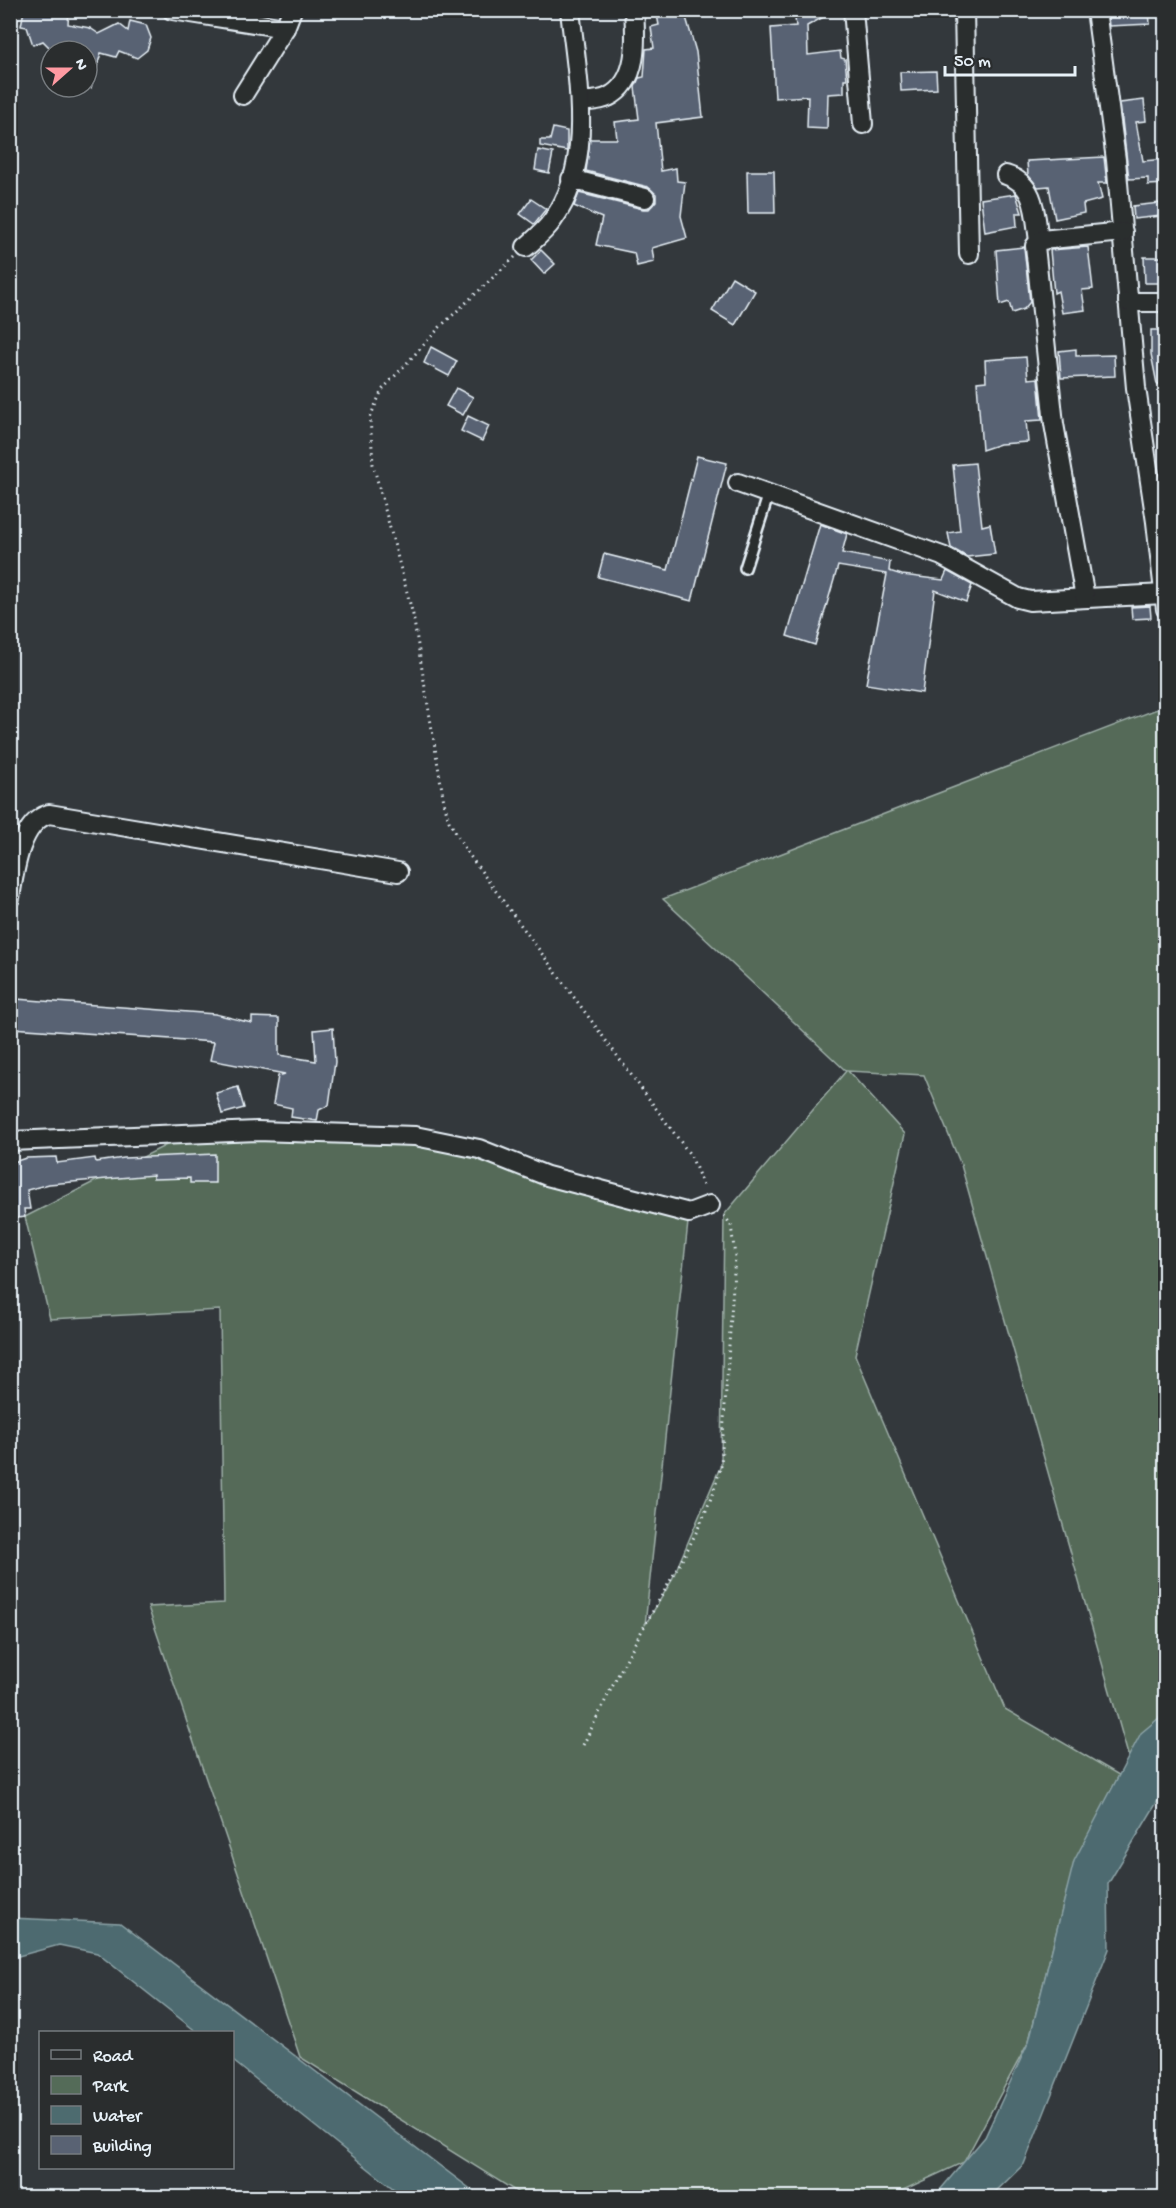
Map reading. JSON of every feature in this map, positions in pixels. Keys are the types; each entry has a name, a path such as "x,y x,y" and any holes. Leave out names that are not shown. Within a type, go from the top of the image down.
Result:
{"street":[{"path":"172,10 285,28"},
{"path":"243,95 285,28 292,10"},
{"path":"526,247 552,222 566,198 582,120 570,10"},
{"path":"580,102 608,97 622,86 634,57 636,37 634,10"},
{"path":"853,10 863,124"},
{"path":"964,10 969,254"},
{"path":"738,483 942,556 1018,598 1030,601 1085,598 1165,601 1161,527 1136,388 1123,232 1096,10"},
{"path":"1006,176 1017,179 1028,188 1039,241 1035,250 1054,424 1085,598"},
{"path":"571,179 645,198"},
{"path":"1039,241 1123,232"},
{"path":"1128,302 1166,302"},
{"path":"10,898 20,853 27,835 34,823 49,814 398,872"},
{"path":"10,1141 257,1131 415,1136 479,1149 547,1176 689,1213 710,1205"}],"lane":[{"path":"745,568 768,493"}],"path":[{"path":"526,247 441,326 381,390 370,417 375,475 413,615 449,821 467,852 691,1156 710,1205 729,1219 735,1256 721,1465 714,1492 671,1582 644,1626 583,1745"}],"green space":[{"path":"1165,706 1166,1735 1134,1776 961,1165 924,1075 848,1071 905,1134 855,1355 1005,1709 1119,1775 1067,1890 1029,2041 964,2162 888,2197 525,2197 300,2057 148,1607 224,1603 220,1310 50,1319 25,1217 190,1133 444,1141 689,1213 645,1625 671,1582 721,1465 724,1215 846,1071 663,899"}],"water":[{"path":"1165,1713 1165,1789 1108,1884 1109,1949 1024,2164 990,2197 934,2197 985,2137 1029,2041 1074,1861 1141,1733"},
{"path":"11,1918 120,1923 481,2197 404,2197 234,2062 234,2031 196,2031 97,1953 59,1945 11,1958"}],"building":[{"path":"24,10 69,10 68,24 90,28 99,34 119,24 128,31 130,21 146,25 151,38 147,50 137,58 119,51 116,57 101,53 99,60 99,39 39,39 39,43 33,45 27,27 21,26"},
{"path":"656,10 684,10 696,52 703,117 656,123 661,171 676,168 677,181 685,182 681,216 687,238 652,248 654,262 637,266 634,253 596,245 602,218 574,206 579,193 643,209 649,209 656,201 656,194 648,187 586,171 590,139 617,139 615,122 639,119 635,87 639,78 644,77 646,49 654,48 651,27 659,25"},
{"path":"794,10 836,10 807,26 808,55 840,51 841,58 845,59 847,79 844,79 844,93 828,94 827,129 807,128 808,96 775,98 771,28 796,26"},
{"path":"1107,10 1149,10 1150,24 1109,26"},
{"path":"936,71 937,89 901,91 900,72"},
{"path":"1144,100 1146,121 1136,122 1143,161 1166,159 1166,184 1148,185 1148,178 1129,179 1120,103"},
{"path":"553,128 567,131 567,151 540,146 540,140 550,140"},
{"path":"538,150 553,153 549,173 535,170"},
{"path":"1104,157 1107,183 1098,183 1102,199 1083,204 1084,213 1055,219 1049,186 1038,187 1028,175 1027,161"},
{"path":"747,171 774,171 775,213 748,213"},
{"path":"1016,194 1022,213 1016,213 1017,226 985,232 981,199"},
{"path":"531,199 546,209 534,224 520,214"},
{"path":"1160,203 1161,216 1134,219 1133,206"},
{"path":"1024,247 1030,302 1024,309 1012,313 1009,302 1000,305 996,250"},
{"path":"1088,247 1093,289 1082,290 1085,310 1062,313 1058,291 1054,293 1050,250"},
{"path":"541,250 555,264 544,274 531,260"},
{"path":"1144,257 1166,257 1166,283 1145,283"},
{"path":"732,277 755,291 735,325 712,311"},
{"path":"1151,330 1166,330 1166,384 1157,384 1151,354"},
{"path":"431,347 457,361 449,376 424,363"},
{"path":"1076,349 1076,356 1114,355 1115,376 1061,378 1059,351"},
{"path":"1026,357 1028,379 1038,378 1042,420 1026,421 1028,442 1000,444 982,450 977,382 986,381 985,360"},
{"path":"456,388 473,397 463,415 446,406"},
{"path":"468,416 489,426 482,441 461,431"},
{"path":"697,456 727,463 692,601 598,577 604,554 668,570"},
{"path":"975,463 982,526 990,524 995,554 967,557 951,548 948,533 960,531 953,465"},
{"path":"820,524 847,534 842,553 890,562 889,571 902,575 943,580 947,571 972,585 966,602 935,590 922,693 866,684 887,574 838,566 815,645 787,636"},
{"path":"1150,606 1151,618 1132,619 1131,607"},
{"path":"16,999 215,1014 252,1023 252,1017 279,1018 279,1055 316,1061 314,1030 333,1028 335,1062 329,1105 319,1110 317,1121 291,1117 292,1108 273,1104 278,1076 285,1074 210,1060 214,1042 12,1028"},
{"path":"238,1087 244,1108 222,1114 216,1093"},
{"path":"215,1154 215,1183 190,1183 190,1178 153,1179 153,1175 49,1184 27,1190 30,1209 24,1209 25,1217 10,1219 10,1163 26,1158 56,1157 57,1163 95,1158 96,1162 124,1158"}]}
